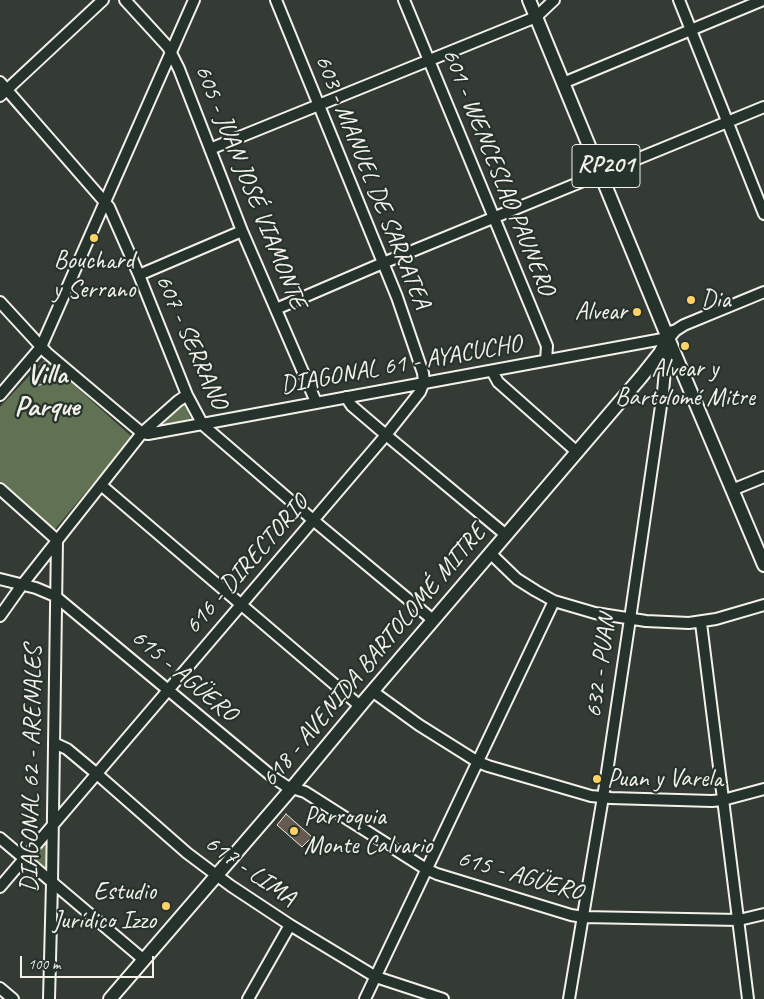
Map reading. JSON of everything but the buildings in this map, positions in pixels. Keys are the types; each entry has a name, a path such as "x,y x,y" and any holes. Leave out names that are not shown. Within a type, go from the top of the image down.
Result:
{"main road":[{"name":"RP201","path":"529,0 539,9 670,335"},
{"name":"618 - AVENIDA BARTOLOMÉ MITRE","path":"110,999 217,876 372,691 660,354 670,335"},
{"path":"670,335 735,488 764,565"},
{"path":"735,488 764,548"}],"street":[{"path":"2,89 103,0"},
{"name":"605 - JUAN JOSÉ VIAMONTE","path":"125,0 171,52 242,232 316,402"},
{"path":"0,396 41,347 194,0"},
{"name":"603 - MANUEL DE SARRATEA","path":"276,0 397,298 423,373 424,382"},
{"name":"601 - WENCESLAO PAUNERO","path":"404,0 547,346 546,360"},
{"path":"210,150 428,59 539,9 554,0"},
{"path":"679,0 764,214"},
{"path":"567,81 763,0"},
{"name":"607 - SERRANO","path":"2,89 105,201 114,214 187,395 203,424 313,520 433,620"},
{"path":"276,309 383,263 764,107"},
{"path":"139,275 242,232"},
{"name":"DIAGONAL 61 - AYACUCHO","path":"142,433 148,434 203,424 670,335 684,325 764,292"},
{"path":"0,302 41,347 142,433"},
{"name":"632 - PUAN","path":"569,999 603,798 670,335"},
{"path":"492,370 494,378 498,382 577,452"},
{"name":"616 - DIRECTORIO","path":"0,887 386,435 420,392 424,382"},
{"path":"0,616 22,584 142,433 187,395"},
{"path":"346,397 352,406 506,535"},
{"path":"735,488 764,477"},
{"path":"101,485 242,603 360,706"},
{"path":"0,489 57,540"},
{"name":"DIAGONAL 62 - ARENALES","path":"49,999 57,540"},
{"path":"490,553 517,579 554,601 594,613 630,619 689,624 700,623 764,605"},
{"name":"615 - AGÜERO","path":"0,579 36,588 55,596 274,778 292,788 305,792 426,869 571,915 583,917 738,920 764,914"},
{"path":"365,999 554,601"},
{"path":"700,623 748,999"},
{"path":"372,691 419,725 478,762 507,772 603,798 723,800 764,789"},
{"name":"617 - LIMA","path":"54,743 67,749 187,853 290,926 376,977 443,999"},
{"path":"0,838 144,960"},
{"path":"248,999 290,926"},
{"path":"0,988 13,999"}],"green space":[{"path":"45,359 132,437 55,529 0,485 0,407"},
{"path":"184,403 192,422 158,429"},
{"path":"49,838 48,872 32,856"}],"place":[{"name":"Bouchard y Serrano","path":"94,238"},
{"name":"Dia","path":"691,300"},
{"name":"Alvear","path":"637,312"},
{"name":"Alvear y Bartolomé Mitre","path":"685,346"},
{"name":"Puan y Varela","path":"597,779"},
{"name":"Parroquia Monte Calvario","path":"294,831"},
{"name":"Estudio Jurídico Izzo","path":"166,906"}],"district":[{"name":"Villa Parque","path":"47,392"}]}
